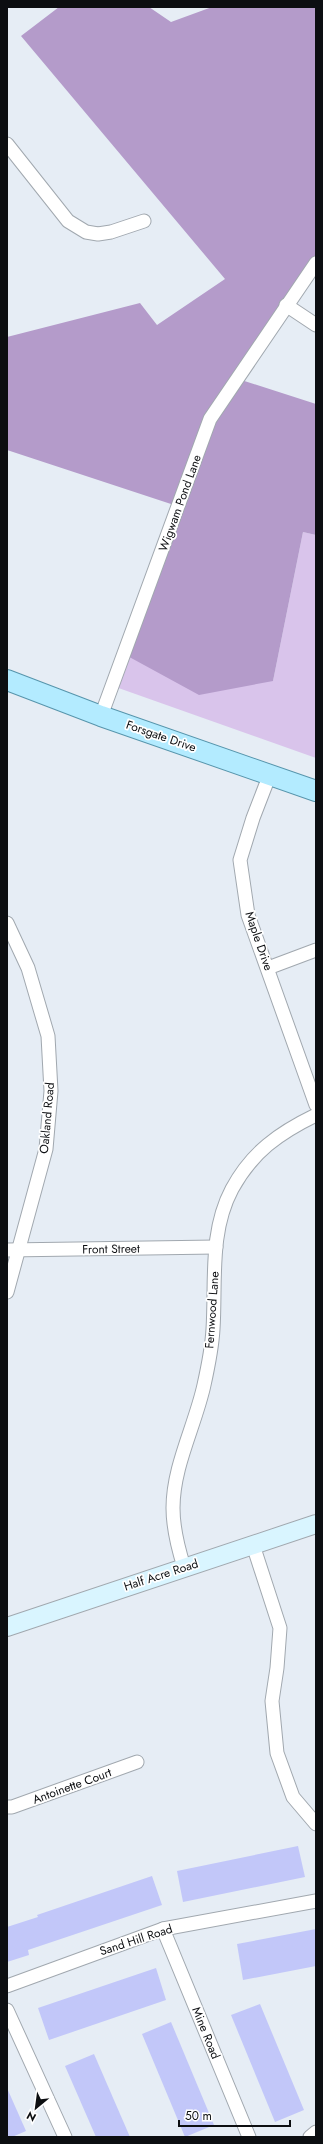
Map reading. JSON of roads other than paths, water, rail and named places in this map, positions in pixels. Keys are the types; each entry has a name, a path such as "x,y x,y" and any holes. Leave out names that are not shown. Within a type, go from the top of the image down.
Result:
{"main road":[{"name":"Forsgate Drive","path":"7,680 101,716 316,790"}],"street":[{"path":"7,144 68,220 86,232 98,234 111,232 144,221"},
{"name":"Wigwam Pond Lane","path":"101,716 210,419 286,305 316,263"},
{"path":"286,305 316,325"},
{"name":"Maple Drive","path":"270,774 253,818 240,860 248,915 316,1106"},
{"name":"Oakland Road","path":"7,922 28,968 48,1036 51,1091 46,1149 13,1250 7,1292"},
{"path":"268,968 316,950"},
{"name":"Fernwood Lane","path":"184,1567 176,1540 173,1508 177,1475 204,1385 213,1330 216,1247 221,1215 232,1190 248,1163 271,1141 316,1115"},
{"name":"Front Street","path":"13,1250 216,1247"},
{"name":"Half Acre Road","path":"7,1627 316,1524"},
{"path":"253,1545 280,1628 277,1668 272,1701 277,1753 293,1797 316,1824"},
{"name":"Antoinette Court","path":"7,1807 12,1807 137,1762"},
{"name":"Sand Hill Road","path":"7,1986 163,1929 316,1901"},
{"name":"Mine Road","path":"163,1929 249,2137"},
{"path":"7,2010 65,2137"},
{"path":"310,2137 316,2132"}]}
